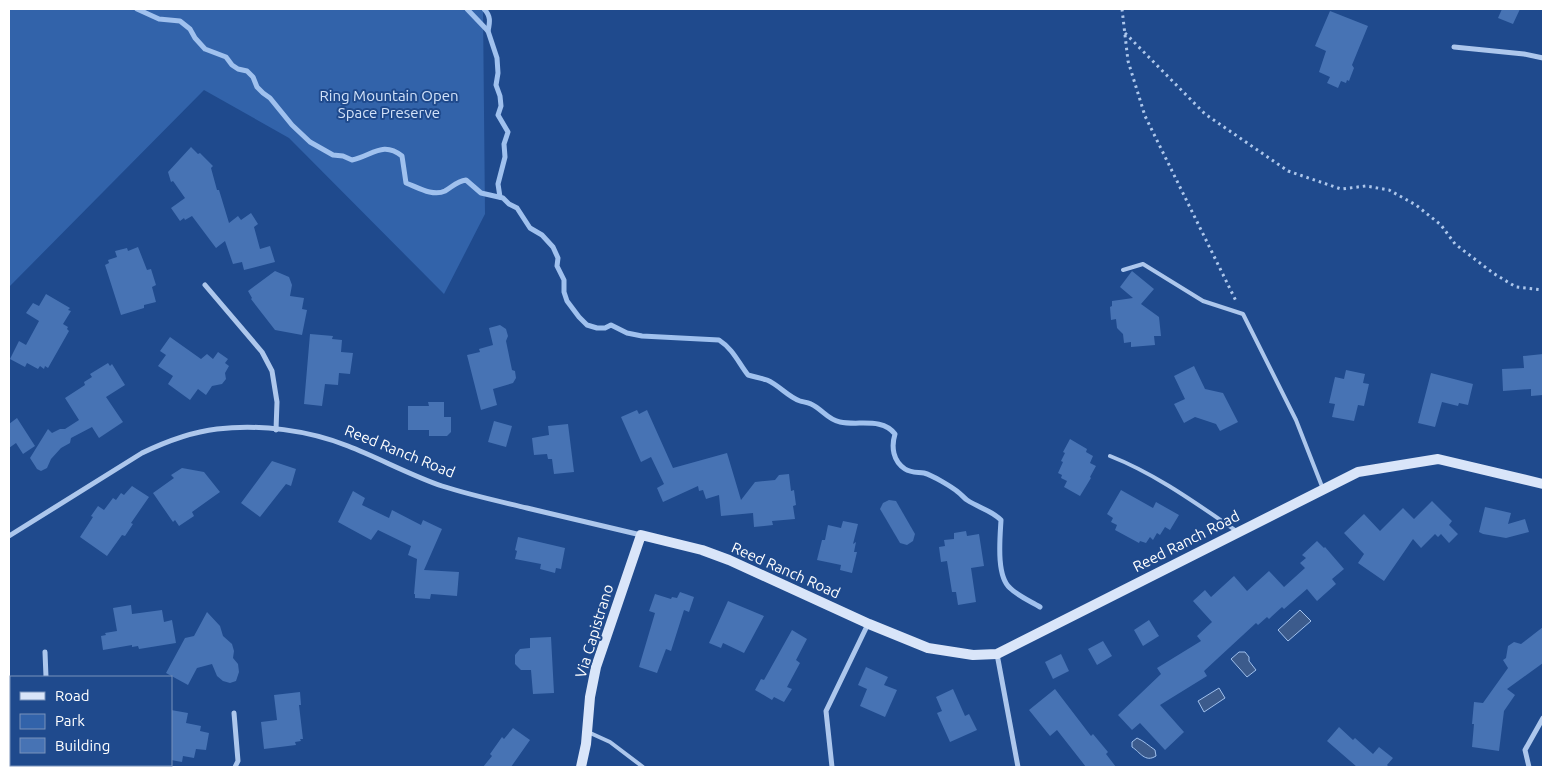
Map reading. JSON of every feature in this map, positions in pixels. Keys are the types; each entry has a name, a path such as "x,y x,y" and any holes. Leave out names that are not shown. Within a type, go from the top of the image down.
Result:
{"street":[{"path":"1454,47 1524,54 1543,58"},
{"path":"205,285 262,352 272,371 277,402 276,430"},
{"name":"Reed Ranch Road","path":"9,536 142,453 164,443 217,429 276,430 317,436 347,446 449,488 702,550 729,560 868,624 928,648 973,655 997,654 1358,472 1438,459 1543,484"},
{"name":"Via Capistrano","path":"580,767 586,744 590,697 596,667 641,535"},
{"path":"832,767 826,711 868,624"},
{"path":"45,652 46,676"},
{"path":"997,654 1018,767"},
{"path":"234,713 238,761 234,767"},
{"path":"1529,767 1524,750 1543,718"}],"lane":[{"path":"1123,270 1143,264 1203,301 1243,314 1296,420 1323,489"},
{"path":"1110,456 1135,466 1238,532"},
{"path":"587,732 610,742 643,767"}],"path":[{"path":"1122,9 1128,61 1145,116 1243,314"},
{"path":"1125,33 1205,114 1288,171 1341,189 1366,186 1389,190 1416,205 1441,225 1455,244 1493,273 1516,287 1543,290"}],"green space":[{"name":"Ring Mountain Open Space Preserve","path":"9,9 483,9 485,214 444,294 289,138 204,90 9,287"}],"shaded area":[{"path":"1300,610 1311,621 1288,641 1278,630"},
{"path":"1239,652 1245,652 1256,670 1247,677 1231,659"},
{"path":"1219,688 1225,698 1204,712 1198,701"},
{"path":"1137,738 1155,750 1156,756 1146,758 1132,747 1132,742"}],"building":[{"path":"1502,9 1520,9 1513,24 1498,18"},
{"path":"1330,11 1368,26 1352,65 1354,68 1349,81 1347,80 1346,83 1341,81 1338,88 1327,83 1330,77 1319,72 1326,51 1315,46"},
{"path":"191,147 213,166 211,168 217,190 219,190 229,223 238,216 241,220 251,213 258,224 254,227 260,249 270,246 275,262 244,270 242,262 233,264 225,241 216,248 192,216 180,221 171,208 185,198 173,181 171,182 168,172"},
{"path":"138,247 147,270 151,269 156,285 152,287 156,302 121,315 105,265 109,263 108,260 117,257 115,251 127,248 128,251"},
{"path":"275,271 289,277 292,285 290,296 304,298 302,309 307,310 302,335 275,330 251,299 248,291"},
{"path":"1132,271 1154,289 1141,304 1159,317 1161,336 1154,336 1155,345 1131,347 1131,342 1124,343 1123,334 1117,328 1116,319 1111,320 1110,307 1112,306 1112,301 1133,298 1120,287"},
{"path":"46,294 70,308 68,310 71,311 63,324 68,327 69,331 48,368 45,366 44,369 40,366 38,369 27,363 25,367 10,359 19,341 26,345 39,321 26,313 33,303 39,306"},
{"path":"500,325 506,329 508,336 506,341 512,370 515,371 516,378 513,383 493,389 497,405 481,410 467,355 480,352 479,349 493,345 489,328"},
{"path":"310,334 333,336 332,339 342,340 341,352 353,353 350,374 339,373 338,385 325,384 322,406 304,404"},
{"path":"170,337 201,359 207,354 213,359 218,352 228,359 225,363 229,366 225,373 226,379 222,384 212,386 206,395 198,389 190,400 168,384 173,376 158,366 166,355 160,351"},
{"path":"1543,354 1543,395 1531,396 1531,389 1503,391 1502,369 1524,368 1523,356"},
{"path":"108,363 110,366 112,364 125,385 106,397 123,422 99,438 92,427 71,438 70,443 61,448 51,459 47,468 41,471 37,469 30,458 48,429 52,433 65,429 79,420 65,398 85,385 84,382 92,377 90,374"},
{"path":"1194,366 1205,389 1223,393 1238,422 1220,431 1216,424 1195,417 1184,423 1174,404 1185,399 1174,376"},
{"path":"1346,370 1365,374 1363,383 1369,384 1364,406 1358,405 1354,421 1332,417 1335,404 1329,403 1335,377 1344,379"},
{"path":"1431,373 1473,384 1468,405 1459,403 1458,406 1442,402 1435,427 1418,423"},
{"path":"428,402 444,402 444,417 451,417 451,432 447,436 429,436 429,430 408,430 408,406 429,406"},
{"path":"637,410 639,414 647,410 673,468 727,453 741,500 755,482 775,480 779,475 789,474 791,491 794,490 796,505 793,506 795,519 772,521 773,525 754,527 753,513 721,516 719,495 706,499 703,490 699,491 698,486 663,502 657,488 664,484 651,457 641,462 621,417"},
{"path":"17,418 35,446 23,454 16,443 9,448 9,424"},
{"path":"494,421 512,426 506,447 488,442"},
{"path":"568,424 574,472 554,474 552,459 548,459 547,454 534,455 532,438 549,435 548,426"},
{"path":"1070,439 1087,449 1086,452 1093,456 1090,463 1096,466 1080,496 1064,487 1067,481 1061,478 1062,475 1058,473 1063,462 1061,461 1065,453 1063,452"},
{"path":"272,461 296,469 291,486 286,484 260,517 241,503"},
{"path":"182,468 204,472 220,492 192,512 194,516 179,526 175,520 173,522 153,493 174,478 171,475"},
{"path":"132,486 149,497 131,523 133,524 125,536 122,535 107,556 80,537 98,506 104,510 113,498 116,500 121,493 124,495"},
{"path":"1121,490 1153,508 1156,502 1179,515 1170,530 1165,527 1160,535 1157,533 1153,540 1150,537 1146,543 1140,541 1139,543 1115,530 1117,525 1111,522 1113,518 1107,514"},
{"path":"353,491 365,498 362,505 389,518 392,510 421,525 423,520 442,529 424,570 459,572 457,596 431,594 430,599 415,598 417,559 408,555 411,546 378,530 371,540 338,522"},
{"path":"889,500 896,501 915,534 913,541 907,545 900,543 880,509 883,503"},
{"path":"1432,501 1452,521 1449,525 1458,534 1449,543 1441,534 1438,537 1435,534 1421,548 1413,539 1384,581 1358,563 1364,554 1344,533 1364,514 1380,531 1403,508 1414,519"},
{"path":"1485,507 1511,513 1508,524 1525,519 1529,532 1506,538 1479,532"},
{"path":"843,521 858,524 853,544 856,542 854,552 857,552 852,573 840,570 841,565 817,560 822,540 825,540 828,525 841,528"},
{"path":"966,531 967,536 979,534 984,566 971,568 976,602 958,605 956,592 952,592 947,561 941,562 939,547 945,546 944,540 954,539 954,533"},
{"path":"518,537 565,548 561,569 556,568 555,573 540,569 541,564 515,559"},
{"path":"1317,541 1325,547 1344,569 1332,579 1336,584 1317,601 1307,589 1269,619 1267,617 1258,625 1256,623 1204,671 1207,676 1160,705 1184,732 1165,750 1140,723 1132,730 1118,715 1161,674 1157,668 1201,641 1197,636 1212,622 1193,601 1205,590 1211,597 1234,576 1247,591 1269,571 1284,587 1305,568 1300,563 1306,558 1302,555"},
{"path":"680,592 694,597 689,612 684,610 671,651 666,649 657,673 639,667 655,613 649,611 655,594 671,599 672,597 677,598"},
{"path":"728,601 764,616 744,653 723,643 721,648 709,643"},
{"path":"131,605 132,614 162,610 164,622 172,620 176,643 139,649 138,646 132,647 132,645 103,650 101,636 106,635 105,633 117,631 113,608"},
{"path":"207,612 220,626 223,636 232,644 233,658 238,664 239,672 236,681 230,683 223,681 217,676 212,664 197,668 188,685 166,673 185,638 194,636"},
{"path":"1149,620 1159,636 1143,646 1134,630"},
{"path":"1543,627 1543,663 1507,689 1515,695 1504,711 1499,751 1472,747 1474,702 1483,703 1508,668 1503,660 1506,658 1508,646 1514,642 1521,644"},
{"path":"792,630 807,639 796,660 800,663 787,687 792,689 784,702 774,697 772,700 755,690 761,679 764,680"},
{"path":"551,637 554,693 533,694 531,670 521,670 515,664 515,655 520,649 530,648 530,638"},
{"path":"1103,641 1112,656 1097,665 1088,649"},
{"path":"1061,654 1069,671 1053,679 1045,662"},
{"path":"866,667 888,677 884,685 897,690 885,717 860,706 867,689 858,685"},
{"path":"953,689 965,716 969,714 977,730 950,742 937,713 942,711 936,697"},
{"path":"1055,689 1091,736 1093,734 1108,752 1106,754 1116,767 1086,767 1057,730 1050,736 1029,710"},
{"path":"300,692 301,705 299,705 303,739 295,742 296,745 264,749 261,722 277,720 274,695"},
{"path":"172,710 188,713 186,723 201,726 200,731 209,733 206,750 196,749 194,758 183,756 182,762 172,760"},
{"path":"1339,727 1373,754 1379,747 1393,758 1387,765 1389,767 1357,767 1327,741"},
{"path":"513,728 530,740 511,767 483,767 492,756 490,754 502,737 504,739"}],"waterway":[{"path":"137,9 159,19 180,21 190,29 205,49 226,57 232,65 247,71 253,77 257,87 270,98 292,125 310,142 333,155 343,156 352,160 378,150 389,150 402,156 406,183 425,191 440,193 466,180 481,193 503,198 517,208 530,228 542,235 553,247 558,258 557,266 564,280 564,292 567,301 587,325 597,328 605,328 611,325 627,333 642,336 719,340 732,352 748,375 771,382 791,397 810,403 832,419 847,423 877,424 890,429 895,434 894,453 901,466 910,471 924,473 937,479 1001,520 1000,556 1006,582 1017,594 1040,607"},
{"path":"467,9 488,31 497,58 498,73 496,85 501,106 498,115 508,132 504,144 505,157 498,184 500,197"},
{"path":"484,9 489,19 488,31"}]}
